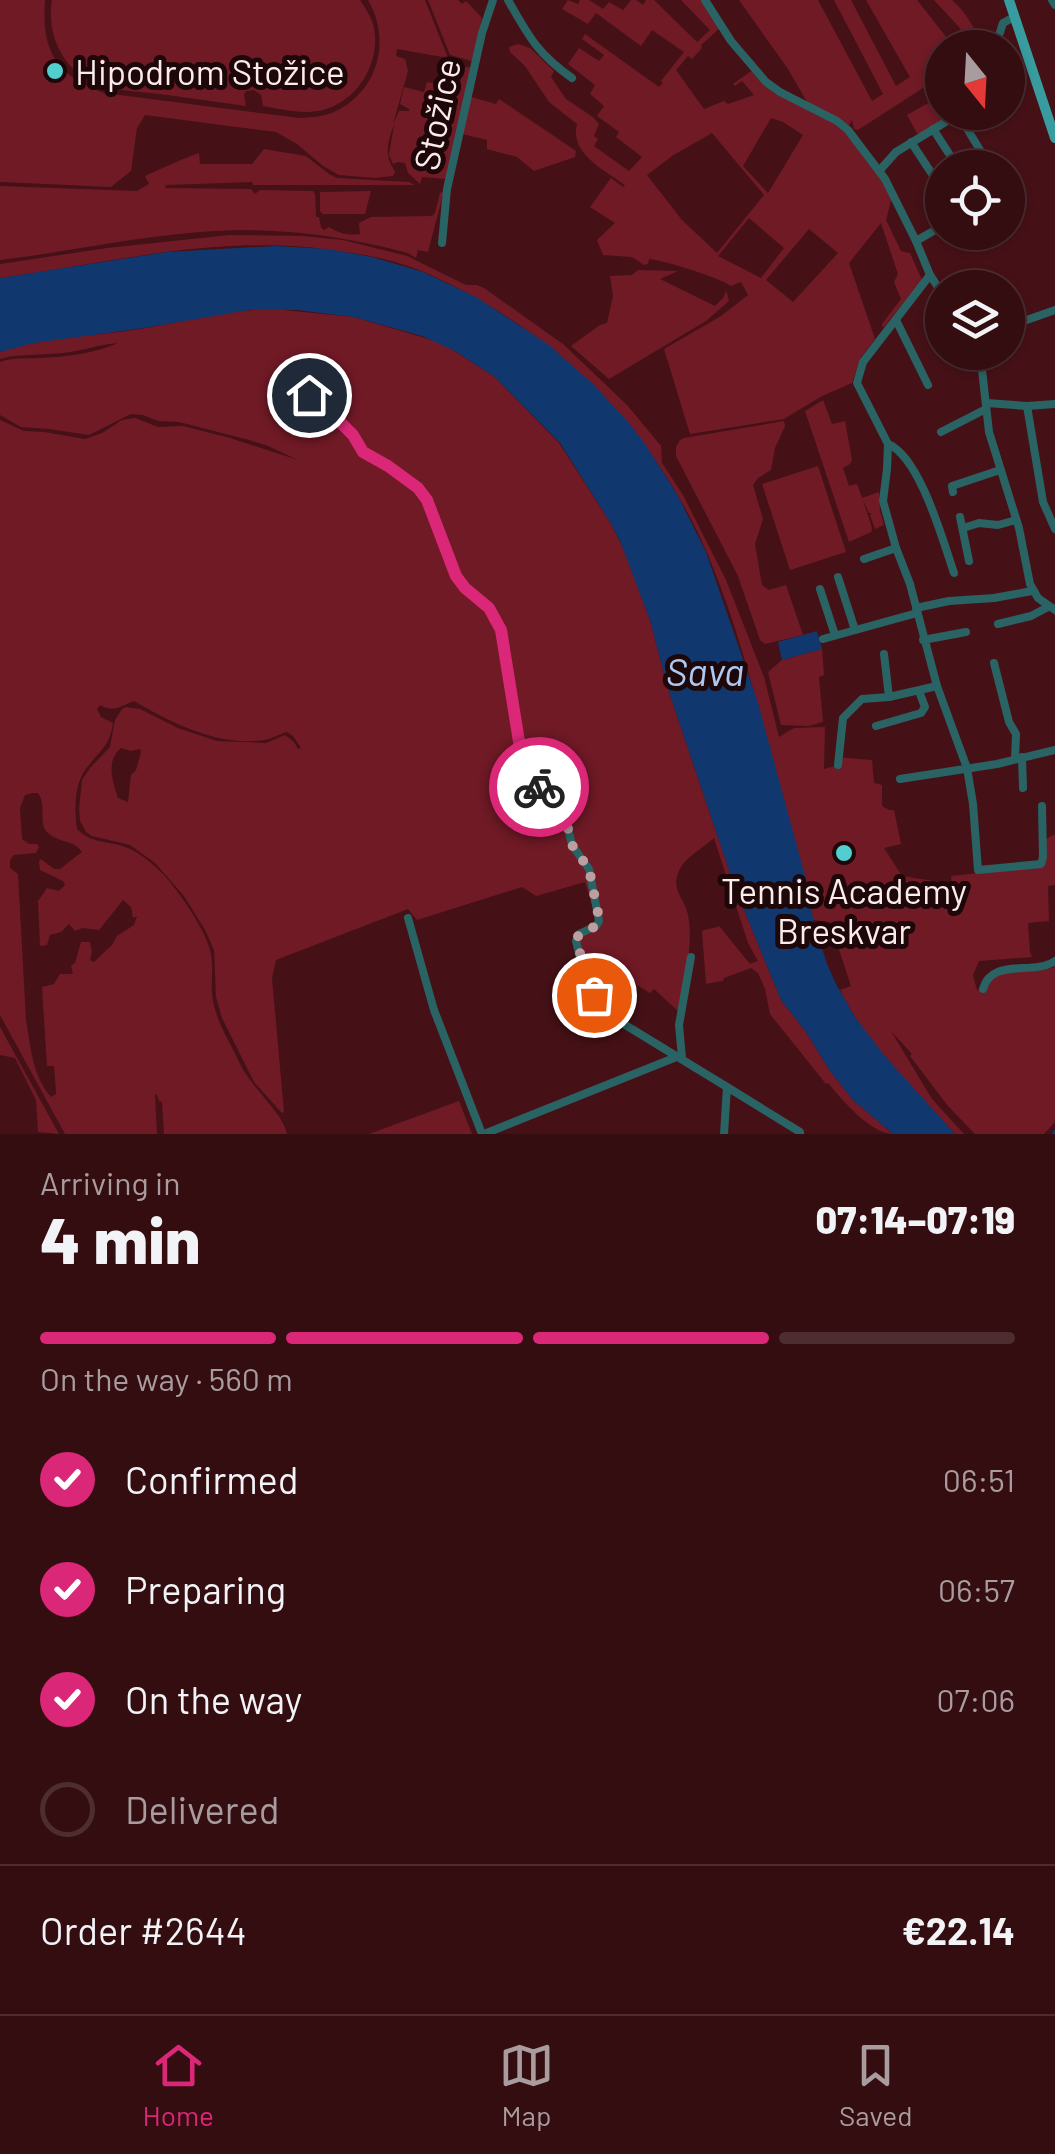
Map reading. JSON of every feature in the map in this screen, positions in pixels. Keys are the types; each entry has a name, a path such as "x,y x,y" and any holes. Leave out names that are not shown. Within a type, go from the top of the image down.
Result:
{"main road":[{"path":"1009,0 1055,138"}],"street":[{"name":"Stožice","path":"442,242 447,189 492,0"},
{"path":"508,0 526,33 547,59 572,78"},
{"path":"705,0 731,41 766,82 843,125 880,170 928,270"},
{"path":"1001,30 1003,23 1014,17"},
{"path":"880,170 896,152 931,130"},
{"path":"968,130 980,150"},
{"path":"912,142 925,162"},
{"path":"916,241 925,236"},
{"path":"925,282 862,362 857,383 888,444 883,500 937,686 966,768 978,870 1041,864 1042,806"},
{"path":"1025,321 1055,310"},
{"path":"896,320 928,385"},
{"path":"982,370 988,432 1016,520 1032,592 1052,608"},
{"path":"284,385 328,404 363,452 418,488 456,576 489,608 498,623 522,760 533,782 562,804 572,845 589,869 599,918 596,926 579,934 576,941 598,1004 609,1015 802,1133"},
{"path":"942,432 986,406 1055,404"},
{"path":"1027,406 1043,502 1055,528"},
{"path":"888,444 899,448 918,480 935,515 954,574"},
{"path":"952,492 952,486 1000,470"},
{"path":"960,518 969,561"},
{"path":"963,528 978,523 998,526 1016,520"},
{"path":"864,559 896,548"},
{"path":"838,576 855,630"},
{"path":"820,589 835,635"},
{"path":"824,639 948,601 1032,592"},
{"path":"998,624 1052,608"},
{"path":"923,640 966,632"},
{"path":"884,654 889,697"},
{"path":"994,664 1009,722 1016,734 1024,788"},
{"path":"838,765 842,718 862,700 937,686"},
{"path":"876,726 921,712 925,707 919,691"},
{"path":"900,779 1055,750"},
{"path":"408,918 432,1003 483,1134 680,1057"},
{"path":"680,1057 679,1025 690,957"},
{"path":"983,988 987,978 996,972 1042,968 1055,962"},
{"path":"724,1134 727,1087"}],"shaded area":[{"path":"0,0 45,0 46,34 55,59 74,78 104,93 299,118 338,110 352,101 372,76 379,31 368,0 425,0 448,58 397,49 396,56 405,59 408,71 393,124 399,111 409,111 400,104 404,87 424,92 427,82 458,88 465,67 471,67 446,179 422,177 420,184 408,173 405,163 393,164 389,155 394,125 388,149 389,160 395,171 393,176 375,178 339,175 276,132 145,115 137,128 131,171 111,187 0,182"},
{"path":"52,0 360,0 374,28 373,56 354,92 318,111 263,106 261,95 254,90 244,95 246,106 120,90 91,82 67,62 53,32"},
{"path":"428,0 458,0 462,4 466,1 482,18 472,61 450,55"},
{"path":"568,0 578,4 580,0 589,0 603,9 609,2 623,10 631,0 643,5 646,0 654,0 697,42 710,30 681,0 702,0 720,28 692,59 688,56 676,70 704,109 754,95 742,81 733,84 751,71 833,122 866,157 892,197 886,220 901,251 910,253 922,280 883,328 901,299 894,282 898,274 881,223 849,263 875,339 861,357 852,383 784,419 690,434 664,349 721,316 748,295 741,282 731,286 667,263 649,259 644,265 632,257 603,255 597,240 615,223 590,207 611,178 625,185 583,152 578,144 577,124 549,102 509,47 518,44 530,48 554,71 551,77 566,99 599,124 594,146 629,171 642,157 597,116 604,106 590,94 595,85 568,64 579,48 599,61 604,55 582,39 585,34 659,87 684,52 652,30 641,46 596,13 588,24 562,9","holes":["771,118 803,135 768,193 743,166","712,133 764,195 717,253 682,220 647,175","749,218 784,248 761,278 718,256","809,229 838,253 793,302 766,280"]},
{"path":"739,0 818,0 872,101 883,94 834,0 851,0 896,86 910,77 866,0 917,0 941,30 925,30 925,92 923,88 858,130 852,120 848,127 807,102"},
{"path":"934,0 952,0 974,30 959,27"},
{"path":"471,97 496,104 499,99 576,151 575,157 534,171 517,157 487,149 487,140 462,134"},
{"path":"925,105 927,130 918,135 907,115"},
{"path":"264,149 306,156 337,178 415,185 252,182 165,188 251,189 255,194 260,190 313,191 321,227 351,235 360,234 359,223 371,217 432,216 444,191 428,252 418,250 416,258 331,237 226,230 150,237 0,260 0,186 137,191 149,184 145,176 199,153 200,164 252,164"},
{"path":"371,191 365,214 320,211 320,192"},
{"path":"230,235 343,240 407,256 466,285 477,285 563,344 627,405 661,446 662,463 683,495 726,580 764,677 779,737 794,728 825,727 824,769 835,766 836,757 872,760 874,783 882,785 882,806 894,810 901,844 884,848 902,876 952,884 951,876 1044,866 1044,840 1055,834 1055,885 1048,886 1049,921 1028,923 1032,957 979,961 973,975 977,990 982,991 999,975 1055,967 1055,1122 1044,1134 975,1134 948,1106 891,1031 932,1099 964,1134 955,1134 892,1066 851,1010 840,990 851,986 830,922 813,920 741,649 699,535 650,452 620,415 550,348 470,294 426,273 380,258 331,250 289,246 206,248 0,278 0,264"},
{"path":"638,270 678,271 660,279 715,306 726,290 729,301 706,321 609,379 571,346 607,323 613,296 610,276 632,275"},
{"path":"256,310 354,317 442,343 495,377 559,443 624,550 735,888 781,1000 853,1100 893,1134 866,1122 826,1084 770,1014 758,973 751,968 706,984 704,930 719,926 750,964 758,961 748,943 714,838 681,866 677,878 677,889 688,915 690,939 678,1011 654,989 650,993 635,984 616,1012 611,1013 596,993 575,932 597,920 585,882 536,896 522,887 417,920 408,909 276,960 272,978 282,1113 254,1082 222,1018 216,997 214,950 184,896 155,863 130,845 86,832 79,809 82,780 110,747 115,720 126,707 140,709 217,741 266,743 285,735 301,748 287,732 247,741 213,737 134,701 114,709 100,705 97,709 101,717 113,723 107,742 80,779 77,829 92,839 125,847 143,857 164,875 184,901 208,945 213,1001 221,1025 245,1073 280,1118 287,1134 164,1134 162,1102 157,1094 157,1134 65,1134 0,1015 0,420 24,431 85,439 122,420 135,418 158,427 183,426 230,438 298,460 249,440 143,415 131,414 89,435 21,427 0,415 0,362 80,354 118,343 0,359 0,352 51,340","holes":["121,748 141,752 131,775 128,802 118,798 112,778 113,758","32,793 41,798 47,832 82,852 60,869 41,859 39,862 40,870 65,885 59,891 47,888 38,901 40,946 47,945 50,935 69,924 75,931 99,930 123,900 131,907 133,918 137,916 134,925 117,936 94,962 90,960 90,942 81,942 71,966 73,974 60,974 54,984 42,987 47,1066 54,1066 56,1094 51,1097 40,1080 31,1051 18,874 10,868 14,855 36,853 39,847 22,839 20,808 25,795"]},
{"path":"823,400 832,424 845,421 852,460 843,468 849,486 857,484 862,498 879,492 884,525 875,529 872,513 863,500 871,532 849,542 805,411"},
{"path":"784,421 771,470 753,485 763,519 755,544 762,585 769,590 786,585 803,635 765,644 760,640 738,576 676,456 676,447 684,438"},
{"path":"818,466 846,552 790,570 762,484"},
{"path":"822,649 824,675 819,677 823,722 781,725 768,672 782,660"},
{"path":"0,1027 59,1134 38,1132 36,1100 15,1058 0,1055"},
{"path":"459,1101 472,1134 369,1134"}],"water":[{"name":"Sava","path":"276,246 372,257 423,272 476,297 549,345 629,423 677,494 706,552 758,703 807,883 817,942 836,984 884,1055 955,1134 893,1134 853,1100 781,1000 735,888 668,689 650,620 620,541 560,443 495,377 455,351 422,336 354,317 297,310 249,310 34,343 0,352 0,278 167,252"},
{"path":"817,631 822,649 782,660 778,642"}],"way so far":[{"path":"539,787 562,804 572,845 589,869 598,924 576,936 576,941 594,995"}],"place":[{"name":"Hipodrom Stožice","path":"55,71"},
{"name":"Tennis Academy Breskvar","path":"844,853"}],"route":[{"path":"309,395 334,410 363,452 418,488 427,500 456,576 489,608 501,630 522,760 539,787"}]}
